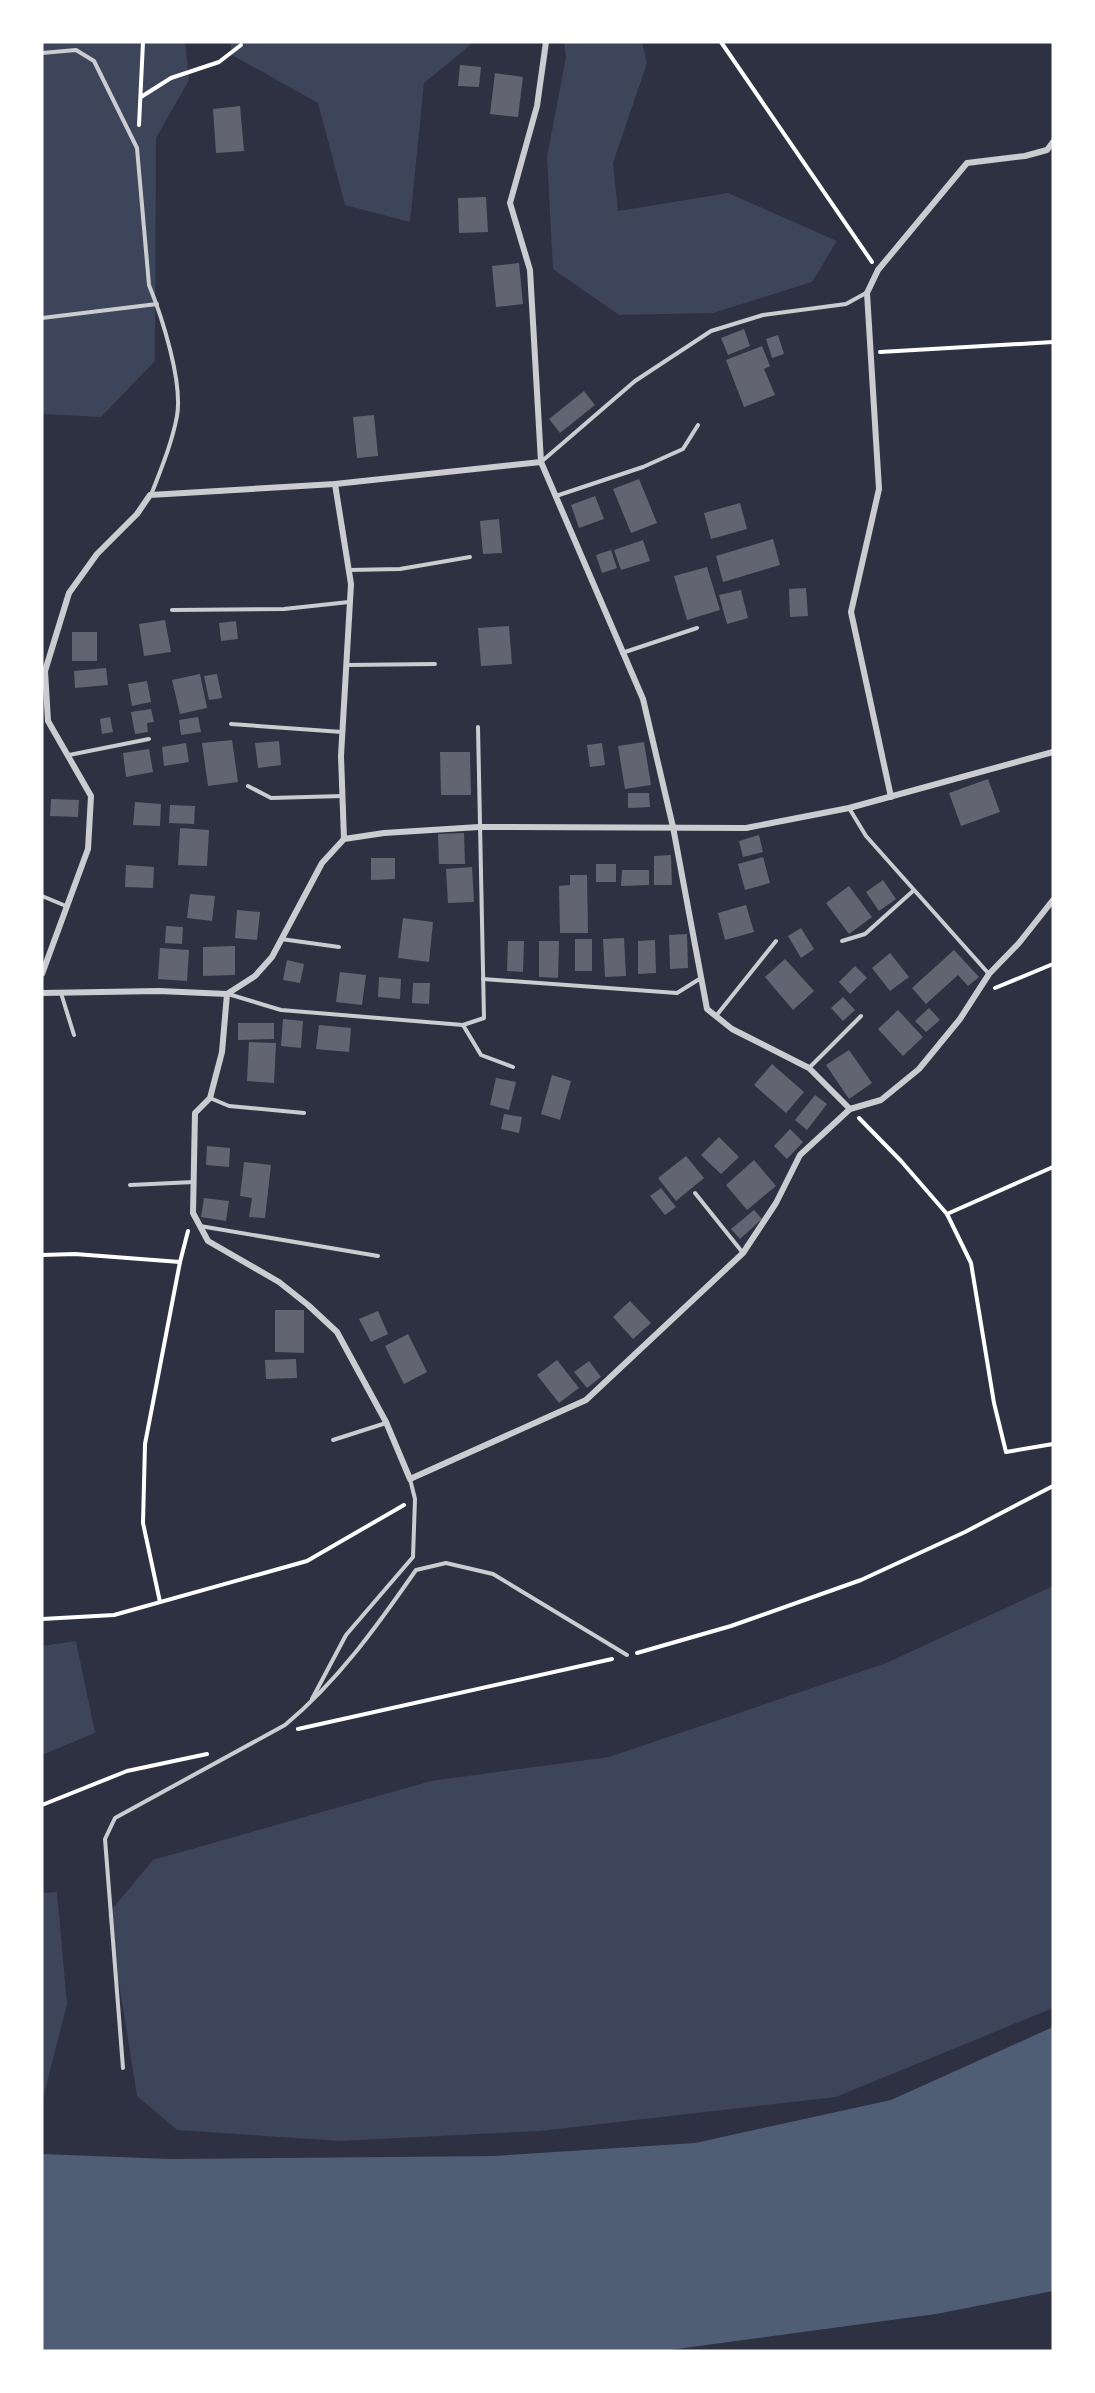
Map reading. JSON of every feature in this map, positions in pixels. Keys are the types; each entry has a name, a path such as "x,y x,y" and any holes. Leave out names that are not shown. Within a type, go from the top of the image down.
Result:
{"street":[{"path":"546,42 537,106 510,203 530,270 541,462 621,653 643,699 673,827 706,1009 732,1029 809,1068 850,1109"},
{"path":"891,797 851,612 879,489 867,293 878,270 967,163 1025,156 1047,150 1053,142"},
{"path":"42,974 88,849 91,796 48,722 45,671 69,593 97,554 137,514 150,495 335,484 541,462"},
{"path":"335,484 349,570 350,602 342,732 344,839"},
{"path":"42,993 159,991 227,994 255,976 272,957 321,863 344,839 384,833 479,827 746,828 849,808 1053,752"},
{"path":"227,994 222,1052 210,1098 195,1113 193,1213 208,1240 279,1282 337,1332 386,1422 410,1479 586,1400 743,1253 776,1203 800,1155 850,1109 881,1100 919,1069 960,1019 989,974 1019,943 1053,900"}],"lane":[{"path":"42,53 76,50 94,61 137,148 149,285 157,304 175,368 177,414 165,458 150,495"},
{"path":"541,462 635,381 711,331 763,315 846,304 867,293"},
{"path":"42,318 157,304"},
{"path":"554,497 643,467 683,449 698,425"},
{"path":"349,570 400,569 470,557"},
{"path":"172,610 284,609 350,602"},
{"path":"621,653 697,628"},
{"path":"346,665 435,664"},
{"path":"231,724 342,732"},
{"path":"227,994 281,1010 463,1025 484,1018 478,727"},
{"path":"69,755 149,739"},
{"path":"248,786 271,798 342,796"},
{"path":"849,808 866,836 989,974"},
{"path":"842,941 865,934 913,891"},
{"path":"42,896 67,907"},
{"path":"281,939 339,947"},
{"path":"716,1016 776,941"},
{"path":"483,979 677,993 702,977"},
{"path":"60,992 74,1035"},
{"path":"809,1068 861,1016"},
{"path":"463,1025 481,1055 513,1067"},
{"path":"210,1098 229,1106 304,1113"},
{"path":"130,1185 194,1182"},
{"path":"695,1193 743,1253"},
{"path":"200,1226 378,1256"},
{"path":"333,1440 386,1422"},
{"path":"308,1706 346,1635 412,1557 415,1498 410,1479"},
{"path":"123,2068 105,1839 115,1818 285,1725 308,1706 364,1644 416,1570 446,1563 493,1574 627,1655"}],"path":[{"path":"137,148 143,42"},
{"path":"721,42 878,270"},
{"path":"141,97 171,78 219,62 241,45"},
{"path":"870,352 1053,342"},
{"path":"975,996 1053,964"},
{"path":"850,1109 902,1161 947,1214 970,1263 994,1403 1006,1452 1053,1444"},
{"path":"947,1214 1053,1167"},
{"path":"160,1602 143,1523 145,1444 180,1262 193,1213"},
{"path":"42,1255 75,1254 180,1262"},
{"path":"290,1731 648,1651 731,1626 861,1580 966,1532 1053,1486"},
{"path":"42,1619 114,1615 307,1561 415,1498"},
{"path":"42,1805 127,1771 213,1752"}],"shaded area":[{"path":"42,42 185,42 189,80 156,138 155,361 101,417 42,414"},
{"path":"230,42 474,42 424,83 410,222 345,205 318,103 232,55"},
{"path":"564,42 642,42 647,63 613,163 618,211 728,193 837,241 812,282 713,313 619,315 553,269 547,157 566,57"},
{"path":"1053,1586 1053,2008 836,2097 540,2131 340,2141 177,2130 137,2096 108,1914 153,1860 431,1781 609,1757 886,1663"},
{"path":"76,1641 95,1733 42,1755 42,1646"},
{"path":"57,1892 67,2004 42,2102 42,1893"},
{"path":"1053,2027 1053,2291 936,2314 662,2351 42,2351 42,2154 170,2159 494,2156 695,2143 891,2100"}],"building":[{"path":"460,65 481,67 479,87 458,86"},
{"path":"495,73 523,77 518,117 490,114"},
{"path":"240,106 244,151 216,153 213,109"},
{"path":"486,197 488,232 459,233 458,198"},
{"path":"519,263 523,304 496,307 492,266"},
{"path":"744,329 750,346 728,355 721,338"},
{"path":"778,335 784,354 772,358 766,339"},
{"path":"762,346 770,366 764,369 775,395 744,407 726,360"},
{"path":"584,391 595,405 560,433 549,419"},
{"path":"374,415 378,456 357,458 353,417"},
{"path":"639,479 657,523 631,533 613,489"},
{"path":"595,496 604,519 579,528 571,505"},
{"path":"740,503 747,529 711,539 704,513"},
{"path":"499,519 502,553 483,554 480,521"},
{"path":"773,539 780,565 723,582 716,556"},
{"path":"643,540 650,561 621,570 614,550"},
{"path":"611,550 617,568 602,573 596,555"},
{"path":"707,567 720,610 687,620 674,576"},
{"path":"806,588 808,616 790,617 789,589"},
{"path":"741,590 748,618 727,624 719,595"},
{"path":"165,620 171,652 144,656 139,624"},
{"path":"236,621 238,639 221,641 219,623"},
{"path":"509,626 512,664 481,666 478,628"},
{"path":"72,632 97,632 97,661 72,661"},
{"path":"106,668 108,685 75,688 74,671"},
{"path":"200,674 207,708 180,714 172,680"},
{"path":"217,674 222,698 209,700 204,676"},
{"path":"147,681 151,702 132,706 128,684"},
{"path":"151,709 154,722 147,723 148,732 135,734 131,712"},
{"path":"110,717 113,732 102,734 100,719"},
{"path":"198,717 201,732 181,735 179,720"},
{"path":"232,740 238,782 208,786 202,743"},
{"path":"279,741 281,765 258,768 255,743"},
{"path":"644,742 651,785 625,789 618,746"},
{"path":"186,743 189,762 164,766 162,747"},
{"path":"602,743 605,765 590,767 587,745"},
{"path":"149,749 153,772 126,777 123,753"},
{"path":"440,752 470,752 471,795 441,795"},
{"path":"988,779 1000,812 961,826 949,793"},
{"path":"628,793 649,793 650,807 628,808"},
{"path":"51,799 79,800 78,817 50,816"},
{"path":"135,802 161,804 160,826 133,825"},
{"path":"170,805 195,806 194,824 169,823"},
{"path":"180,828 209,830 207,866 178,865"},
{"path":"464,833 465,864 439,864 438,834"},
{"path":"759,835 763,852 743,857 739,841"},
{"path":"671,855 672,885 654,885 654,856"},
{"path":"763,857 770,883 745,890 738,864"},
{"path":"371,858 395,858 395,879 371,880"},
{"path":"596,864 616,864 616,882 596,882"},
{"path":"126,865 154,867 153,888 125,887"},
{"path":"472,867 474,902 448,903 446,869"},
{"path":"622,870 649,870 649,885 621,886"},
{"path":"570,875 587,875 588,933 560,933 559,886 570,885"},
{"path":"883,880 896,899 879,911 866,892"},
{"path":"849,886 872,917 849,934 826,903"},
{"path":"190,894 215,896 212,921 187,918"},
{"path":"746,905 754,932 725,940 718,913"},
{"path":"237,910 260,912 257,940 235,938"},
{"path":"403,918 433,922 429,962 398,958"},
{"path":"166,926 183,927 182,944 165,943"},
{"path":"801,928 814,949 801,958 788,936"},
{"path":"687,934 688,968 670,969 669,935"},
{"path":"624,938 626,976 605,977 603,939"},
{"path":"575,939 592,939 592,971 575,971"},
{"path":"655,940 656,973 638,974 638,941"},
{"path":"508,941 524,941 523,972 507,971"},
{"path":"539,941 559,941 558,978 539,977"},
{"path":"235,946 235,975 203,976 203,947"},
{"path":"160,948 189,950 187,981 158,979"},
{"path":"954,950 979,977 968,986 958,975 926,1004 912,988"},
{"path":"890,953 909,977 890,991 872,968"},
{"path":"785,959 814,991 793,1010 765,977"},
{"path":"287,960 304,964 300,983 283,980"},
{"path":"855,966 867,978 850,994 839,982"},
{"path":"340,972 366,975 362,1005 336,1002"},
{"path":"379,977 401,979 400,999 378,997"},
{"path":"413,983 430,983 429,1004 412,1003"},
{"path":"843,997 855,1010 843,1021 831,1008"},
{"path":"929,1008 940,1020 926,1032 915,1021"},
{"path":"898,1010 923,1037 903,1056 878,1029"},
{"path":"283,1019 303,1021 301,1048 281,1046"},
{"path":"238,1023 274,1023 274,1039 238,1040"},
{"path":"319,1025 351,1028 349,1052 316,1049"},
{"path":"249,1042 276,1043 274,1083 247,1081"},
{"path":"849,1050 872,1083 849,1099 826,1065"},
{"path":"772,1064 804,1092 786,1113 754,1085"},
{"path":"552,1075 571,1081 560,1120 541,1114"},
{"path":"496,1078 516,1082 509,1110 490,1105"},
{"path":"815,1095 827,1104 807,1130 795,1120"},
{"path":"504,1114 522,1117 519,1133 501,1129"},
{"path":"790,1129 803,1142 787,1159 774,1146"},
{"path":"719,1137 739,1157 721,1174 701,1155"},
{"path":"207,1146 230,1148 229,1167 206,1165"},
{"path":"686,1156 704,1178 676,1201 658,1178"},
{"path":"754,1160 776,1186 747,1210 726,1185"},
{"path":"244,1162 271,1165 265,1218 249,1217 252,1198 240,1196"},
{"path":"661,1188 676,1207 665,1215 650,1196"},
{"path":"204,1198 229,1201 226,1221 201,1217"},
{"path":"754,1210 762,1219 740,1239 731,1229"},
{"path":"630,1301 651,1323 633,1339 613,1317"},
{"path":"275,1310 304,1310 304,1353 275,1352"},
{"path":"378,1311 388,1334 371,1342 359,1319"},
{"path":"408,1334 427,1372 404,1384 385,1346"},
{"path":"296,1359 297,1378 266,1379 265,1360"},
{"path":"557,1360 579,1388 559,1403 537,1375"},
{"path":"589,1361 601,1377 587,1388 574,1372"}]}
